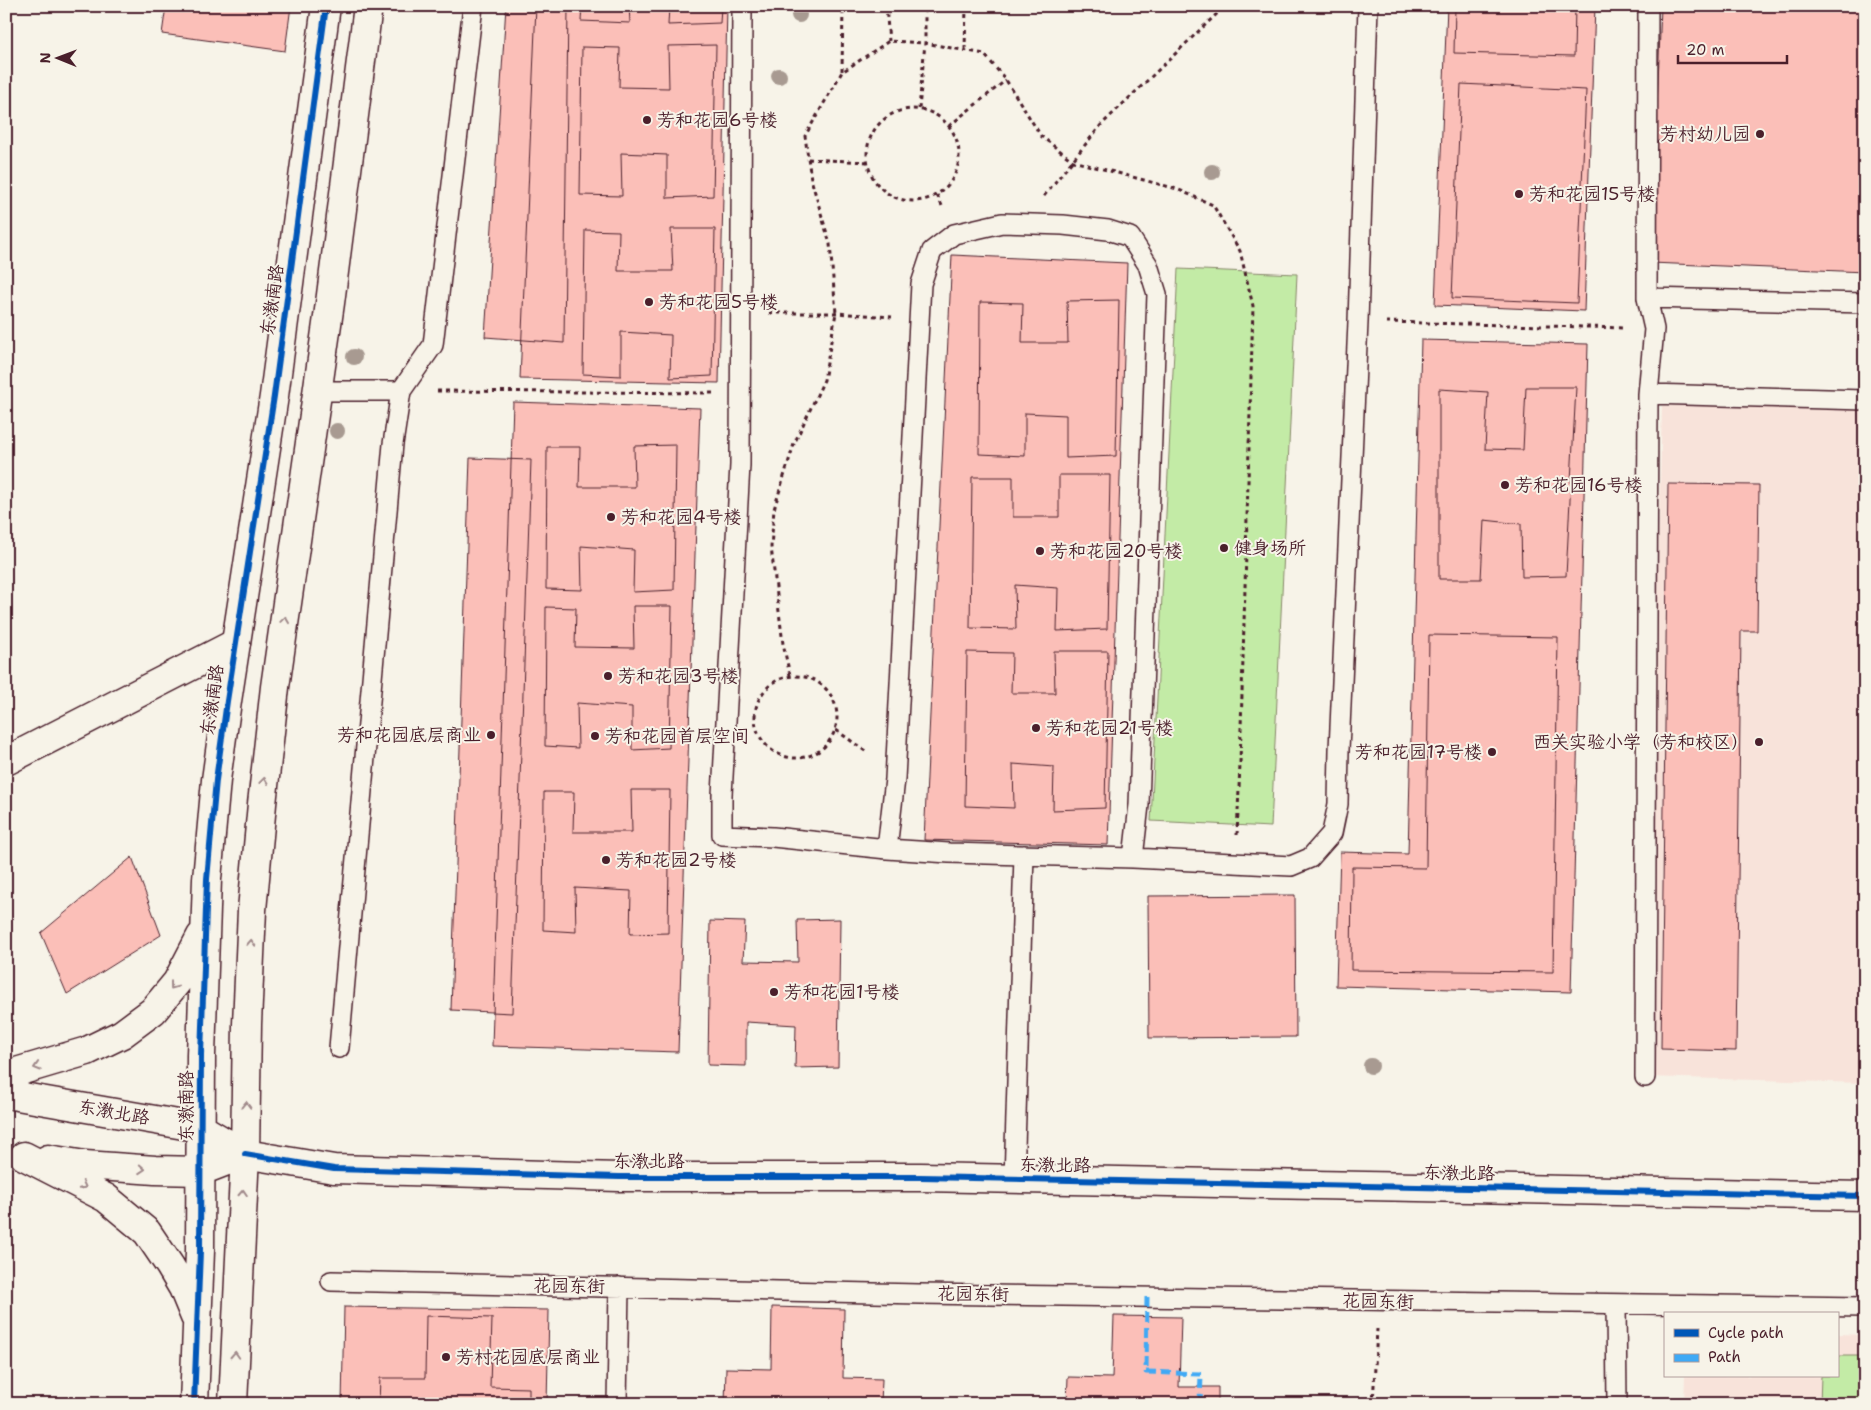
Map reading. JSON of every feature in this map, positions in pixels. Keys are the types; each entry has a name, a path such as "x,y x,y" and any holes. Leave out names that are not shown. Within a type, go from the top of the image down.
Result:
{"street":[{"name":"东漖南路","path":"194,1404 200,1251 205,928 207,879 216,780 274,396 326,6"},
{"path":"233,1404 245,1154 247,1024 252,920 262,804 275,687 317,391 368,6"},
{"path":"6,761 236,643"},
{"path":"6,1075 87,1051 122,1034 153,1011 177,982 205,928"},
{"name":"东漖北路","path":"6,1094 201,1128 245,1154 334,1169 619,1177 921,1177 1865,1196"},
{"path":"15,1154 85,1165 200,1171 245,1154"},
{"path":"15,1154 106,1198 147,1232 183,1288 197,1322"}],"lane":[{"path":"339,1048 393,444 401,391 433,345 472,6"},
{"path":"742,6 740,465 722,795 722,835 773,837 887,849 949,853 1133,858 1291,866 1310,858 1332,833 1338,804 1339,740 1358,322 1368,6"},
{"path":"1645,1077 1648,394 1654,328 1648,298 1648,6"},
{"path":"887,849 896,750 921,284 932,251 954,234 1002,223 1022,223 1108,230 1130,237 1148,266 1157,294 1139,806 1133,858"},
{"path":"1648,298 1865,303"},
{"path":"317,391 401,391"},
{"path":"1648,394 1865,400"},
{"path":"1014,1180 1024,855"},
{"name":"花园东街","path":"331,1281 1378,1301 1865,1307"},
{"path":"617,1404 619,1287"},
{"path":"1616,1305 1617,1404"}],"path":[{"path":"842,72 843,6"},
{"path":"886,6 889,41"},
{"path":"919,109 925,43 925,6"},
{"path":"965,50 966,6"},
{"path":"1022,223 1100,125 1225,6"},
{"path":"790,675 783,644 771,547 774,510 794,444 824,380 836,313 830,244 811,178 805,136 842,72 889,41 925,43 984,54 1006,80 1041,136 1073,161 1177,189 1213,205 1240,251 1253,306 1240,764 1235,863"},
{"path":"949,126 1006,80"},
{"path":"919,109 938,116 949,126 958,144 959,163 953,178 937,195 921,201 905,201 891,196 879,186 873,177 867,154 876,128 888,117 903,110 919,109"},
{"path":"808,159 868,162"},
{"path":"741,313 836,313 919,318"},
{"path":"1358,322 1654,328"},
{"path":"401,391 530,390 740,393"},
{"path":"790,675 809,677 821,684 832,696 837,710 836,730 826,746 814,754 793,758 781,756 768,748 756,731 754,716 759,697 768,686 790,675"},
{"path":"836,730 867,753 896,750"},
{"path":"1373,1404 1378,1301"}],"shaded area":[{"name":"西关实验小学（芳和校区）","path":"1865,405 1865,1083 1645,1077 1662,406"},
{"path":"1838,1334 1865,1335 1865,1404 1684,1404 1685,1378 1838,1378"}],"green space":[{"name":"健身场所","path":"1178,269 1297,274 1271,827 1151,821"},
{"path":"1838,1356 1865,1356 1865,1404 1820,1404 1821,1378 1838,1378"}],"building":[{"path":"166,6 291,6 285,51 162,34"},
{"path":"506,6 568,6 564,343 485,337"},
{"path":"536,6 727,6 719,383 520,379"},
{"path":"582,6 629,6 630,23 581,21"},
{"path":"669,6 721,6 720,23 668,25"},
{"path":"1447,6 1595,6 1584,311 1435,305"},
{"path":"1455,6 1575,6 1574,56 1454,53"},
{"name":"芳村幼儿园","path":"1661,6 1865,6 1865,272 1651,263"},
{"name":"芳和花园6号楼","path":"716,45 713,196 667,198 667,155 621,153 622,196 580,195 582,47 620,48 619,87 669,88 668,46"},
{"name":"芳和花园15号楼","path":"1461,84 1586,90 1577,303 1452,298"},
{"name":"芳和花园5号楼","path":"671,229 715,229 712,376 670,378 671,335 621,332 621,376 583,374 585,230 619,231 618,271 673,271"},
{"path":"952,255 1127,263 1108,845 924,840"},
{"path":"1119,300 1116,456 1066,458 1066,415 1025,413 1025,456 979,454 980,302 1023,303 1022,343 1068,343 1067,301"},
{"path":"1421,340 1588,344 1571,992 1336,986 1340,852 1408,854"},
{"name":"芳和花园16号楼","path":"1526,387 1576,387 1566,576 1522,577 1521,524 1484,520 1481,579 1439,579 1439,389 1488,392 1485,449 1523,450"},
{"name":"芳和花园首层空间","path":"513,402 700,408 678,1052 492,1046"},
{"name":"芳和花园4号楼","path":"676,445 674,590 633,592 634,550 581,546 582,590 546,589 547,447 580,447 579,487 635,487 634,446"},
{"name":"芳和花园底层商业","path":"470,458 531,460 512,1013 451,1010"},
{"name":"芳和花园20号楼","path":"1059,475 1110,475 1107,629 1057,631 1058,588 1015,585 1016,629 970,628 972,477 1013,477 1013,517 1059,517"},
{"path":"1668,484 1759,485 1757,631 1741,631 1736,1051 1661,1049"},
{"name":"芳和花园3号楼","path":"633,606 672,606 669,748 632,750 632,707 577,703 578,748 545,746 546,607 576,608 575,647 634,648"},
{"name":"芳和花园17号楼","path":"1429,635 1558,637 1553,972 1351,970 1352,867 1426,868"},
{"name":"芳和花园21号楼","path":"1054,651 1108,651 1105,808 1053,810 1054,767 1013,764 1014,808 965,806 967,652 1012,653 1011,693 1055,693"},
{"name":"芳和花园2号楼","path":"631,790 670,790 668,933 630,934 631,891 575,888 576,932 543,930 544,792 574,792 573,832 632,832"},
{"path":"132,857 161,935 67,994 41,933"},
{"path":"1295,895 1296,1037 1149,1038 1148,896"},
{"name":"芳和花园1号楼","path":"840,919 838,1067 795,1068 796,1025 746,1022 746,1066 708,1065 710,921 745,922 743,961 798,962 797,920"},
{"name":"芳村花园底层商业","path":"344,1307 549,1310 547,1404 342,1404"},
{"path":"772,1307 844,1309 843,1378 882,1379 881,1404 725,1404 726,1368 771,1369"},
{"path":"426,1316 492,1318 490,1387 529,1388 529,1404 379,1404 380,1378 425,1378"},
{"path":"1114,1316 1181,1317 1179,1387 1218,1387 1218,1404 1067,1404 1068,1377 1112,1378"}],"marked path":[{"path":"1147,1297 1146,1372 1201,1374 1200,1404"}],"cycle path":[{"path":"194,1404 200,1251 201,1055 207,879 216,780 274,396 326,6"},
{"path":"245,1154 334,1169 619,1177 921,1177 1865,1196"}],"place":[{"name":"芳和花园6号楼","path":"647,120"},
{"name":"芳村幼儿园","path":"1760,134"},
{"name":"芳和花园15号楼","path":"1519,194"},
{"name":"芳和花园5号楼","path":"649,302"},
{"name":"芳和花园16号楼","path":"1505,485"},
{"name":"芳和花园4号楼","path":"611,517"},
{"name":"健身场所","path":"1224,548"},
{"name":"芳和花园20号楼","path":"1040,551"},
{"name":"芳和花园3号楼","path":"608,676"},
{"name":"芳和花园21号楼","path":"1036,728"},
{"name":"芳和花园底层商业","path":"491,735"},
{"name":"芳和花园首层空间","path":"595,736"},
{"name":"西关实验小学（芳和校区）","path":"1759,742"},
{"name":"芳和花园17号楼","path":"1492,752"},
{"name":"芳和花园2号楼","path":"606,860"},
{"name":"芳和花园1号楼","path":"774,992"},
{"name":"芳村花园底层商业","path":"446,1357"}]}
